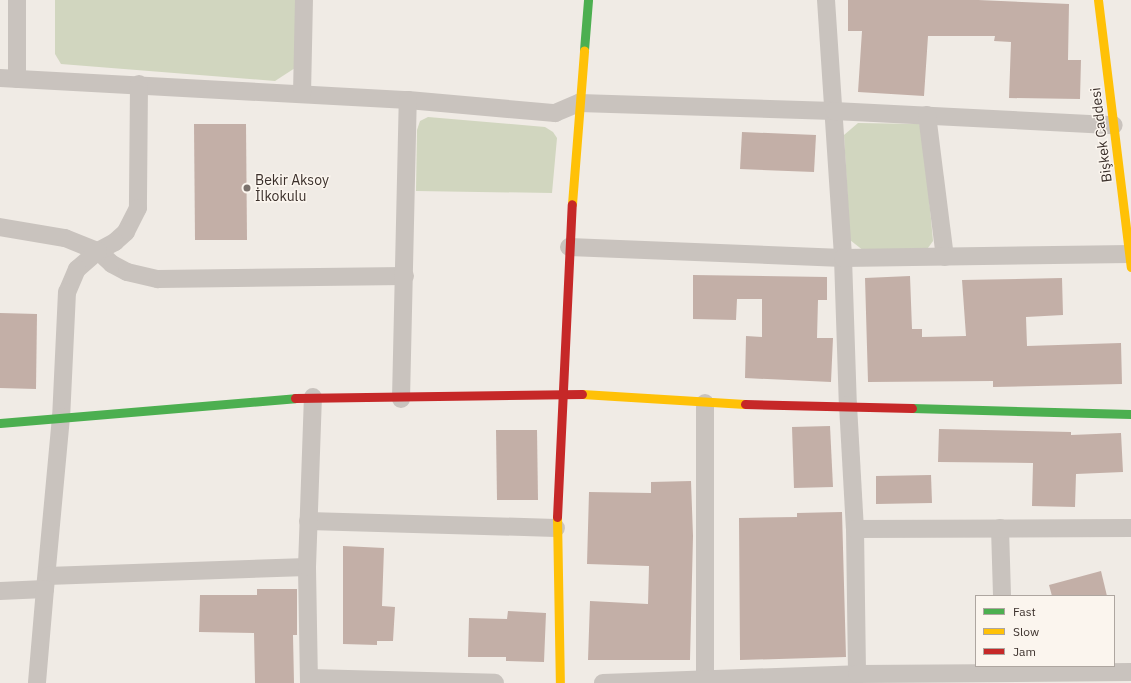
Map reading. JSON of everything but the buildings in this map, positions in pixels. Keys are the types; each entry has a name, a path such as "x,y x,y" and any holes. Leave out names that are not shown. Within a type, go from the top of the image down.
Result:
{"street":[{"path":"17,0 8,79 139,84 408,100 555,112 579,103 834,111 1114,125"},
{"path":"302,94 304,0"},
{"path":"560,683 556,528 564,393 569,247 588,0"},
{"path":"826,0 843,258 848,405 855,529 857,674"},
{"name":"Bişkek Caddesi","path":"1098,0 1130,260"},
{"path":"37,683 61,417 67,292 78,269 98,252 115,242 126,232 138,208 139,84"},
{"path":"401,399 408,100"},
{"path":"927,115 945,257"},
{"path":"0,227 65,238 98,252 127,272 158,279 405,276"},
{"path":"569,247 843,258 945,257 1130,260"},
{"path":"0,423 313,397 401,399 507,397 564,393 705,403 848,405 1131,414"},
{"path":"313,397 307,567 309,680 495,683"},
{"path":"705,403 705,678"},
{"path":"308,521 556,528"},
{"path":"1000,528 1002,595"},
{"path":"855,529 1131,528"},
{"path":"0,591 46,583 307,567"},
{"path":"603,683 705,678 857,674 952,679 1003,669 1131,672"}],"green space":[{"path":"55,0 295,0 295,68 275,81 61,64 55,54"},
{"path":"428,117 545,127 553,132 557,138 552,193 416,191 417,130 420,121"},
{"path":"858,123 919,124 923,132 933,241 928,248 864,251 850,240 844,135"}],"traffic: fast":[{"path":"584,50 588,0"},
{"path":"0,423 295,398"},
{"path":"912,408 1131,414"}],"traffic: slow":[{"path":"1098,0 1131,267"},
{"path":"572,204 584,50"},
{"path":"582,394 745,404"},
{"path":"557,517 560,683"}],"traffic: jam":[{"path":"557,517 572,204"},
{"path":"295,398 582,394"},
{"path":"745,404 912,408"}],"place":[{"name":"Bekir Aksoy İlkokulu","path":"247,188"}]}
